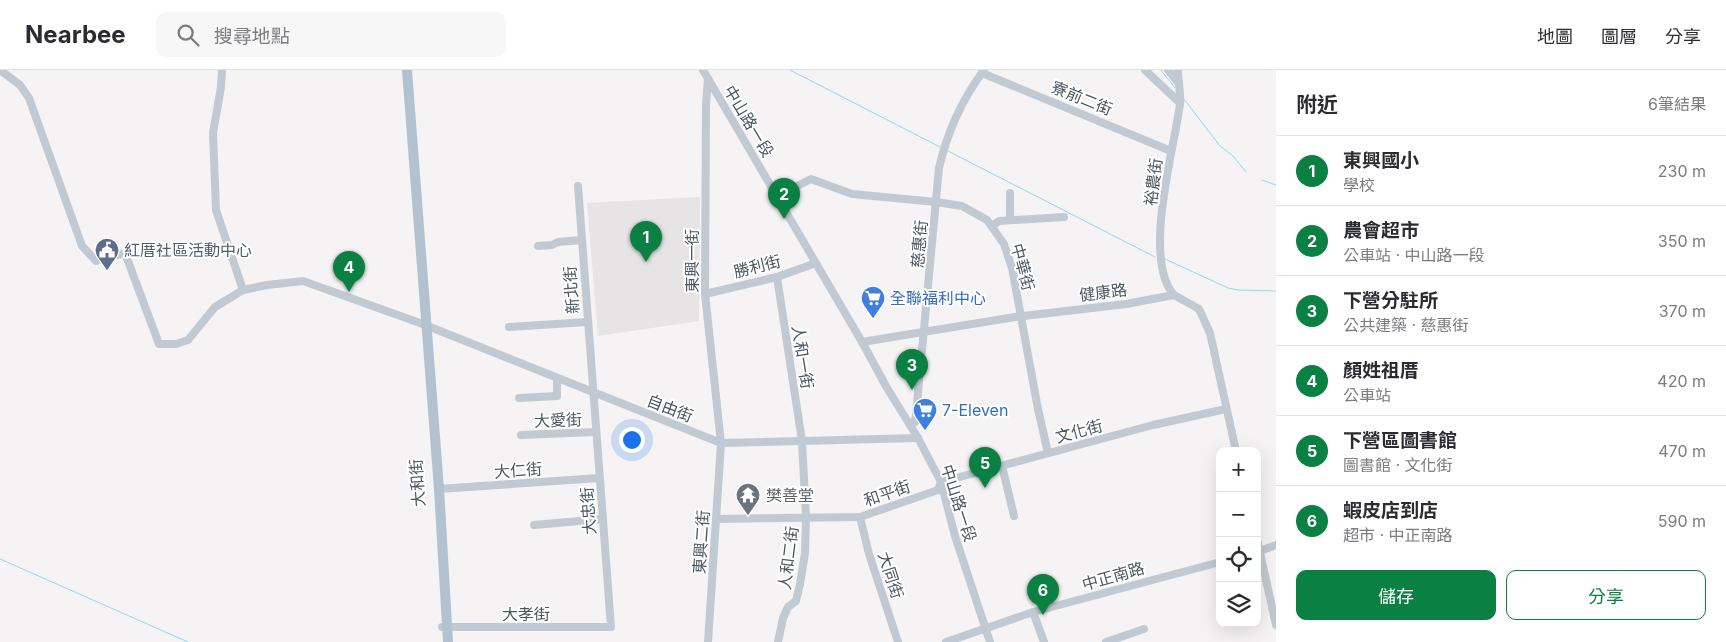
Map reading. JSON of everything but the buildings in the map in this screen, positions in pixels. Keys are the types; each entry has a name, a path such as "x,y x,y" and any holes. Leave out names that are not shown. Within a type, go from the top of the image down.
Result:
{"main road":[{"path":"401,70 423,324"},
{"path":"407,70 423,324"},
{"name":"大和街","path":"423,324 439,489 445,627 442,642"},
{"name":"大和街","path":"423,324 445,627 448,642"}],"street":[{"path":"0,70 20,85 29,98 82,246 96,261 125,253 159,344 176,344 188,340 215,307 242,290 216,210 213,133 222,70"},
{"name":"中山路一段","path":"703,70 887,388 918,438 941,482 955,536 990,642"},
{"path":"1145,70 1180,103"},
{"path":"1168,70 1179,84"},
{"name":"裕農街","path":"1174,296 1169,289 1164,274 1159,242 1171,151 1180,103 1178,70"},
{"name":"寮前二街","path":"983,71 1171,151"},
{"name":"慈惠街","path":"909,423 915,422 936,202 944,145 972,87 983,71"},
{"name":"東興一街","path":"708,79 706,105 705,294 721,443"},
{"name":"中華街","path":"777,196 811,179 852,194 962,206 987,220 1004,244 1012,268 1048,453"},
{"name":"新北街","path":"578,186 592,393"},
{"path":"1010,193 1010,220"},
{"path":"992,226 999,221 1064,217"},
{"path":"538,246 582,240"},
{"name":"勝利街","path":"705,294 777,277 816,263"},
{"name":"人和一街","path":"777,277 802,441"},
{"name":"自由街","path":"242,290 303,281 423,324 721,443 918,438"},
{"path":"1174,296 1194,306 1202,314 1211,339 1235,447"},
{"name":"健康路","path":"862,342 1020,316 1126,304 1174,296"},
{"path":"509,327 587,322"},
{"path":"519,398 557,396 557,379"},
{"name":"大忠街","path":"592,393 611,627"},
{"name":"文化街","path":"941,482 1152,425 1226,409"},
{"name":"大愛街","path":"521,435 596,432"},
{"name":"人和二街","path":"778,642 783,618 788,607 796,601 805,553 806,518 802,441"},
{"name":"東興二街","path":"708,642 721,443"},
{"path":"1002,466 1014,516"},
{"name":"大仁街","path":"439,489 599,478"},
{"name":"和平街","path":"716,519 860,517 938,490 941,482"},
{"name":"大同街","path":"860,517 898,642"},
{"path":"534,525 602,519"},
{"path":"1261,551 1276,545"},
{"path":"1261,561 1276,625"},
{"name":"中正南路","path":"946,642 1033,612 1216,563"},
{"path":"1033,612 1044,642"},
{"name":"大孝街","path":"445,627 611,627"},
{"path":"1106,642 1144,629"}],"shaded area":[{"path":"700,197 699,321 598,336 587,203"}],"waterway":[{"path":"790,70 940,147"},
{"path":"1161,70 1175,88"},
{"path":"1184,99 1220,146 1233,156 1246,172"},
{"path":"948,151 1155,257"},
{"path":"1262,180 1276,185"},
{"path":"1165,259 1228,288 1276,291"},
{"path":"0,559 188,642"}],"place":[{"name":"農會超市","path":"784,219"},
{"name":"東興國小","path":"646,262"},
{"name":"紅厝社區活動中心","path":"107,271"},
{"name":"顏姓祖厝","path":"349,292"},
{"name":"全聯福利中心","path":"873,319"},
{"name":"下營分駐所","path":"912,390"},
{"name":"7-Eleven","path":"925,431"},
{"name":"下營區圖書館","path":"985,488"},
{"name":"樊善堂","path":"748,516"},
{"name":"蝦皮店到店","path":"1043,615"}]}
